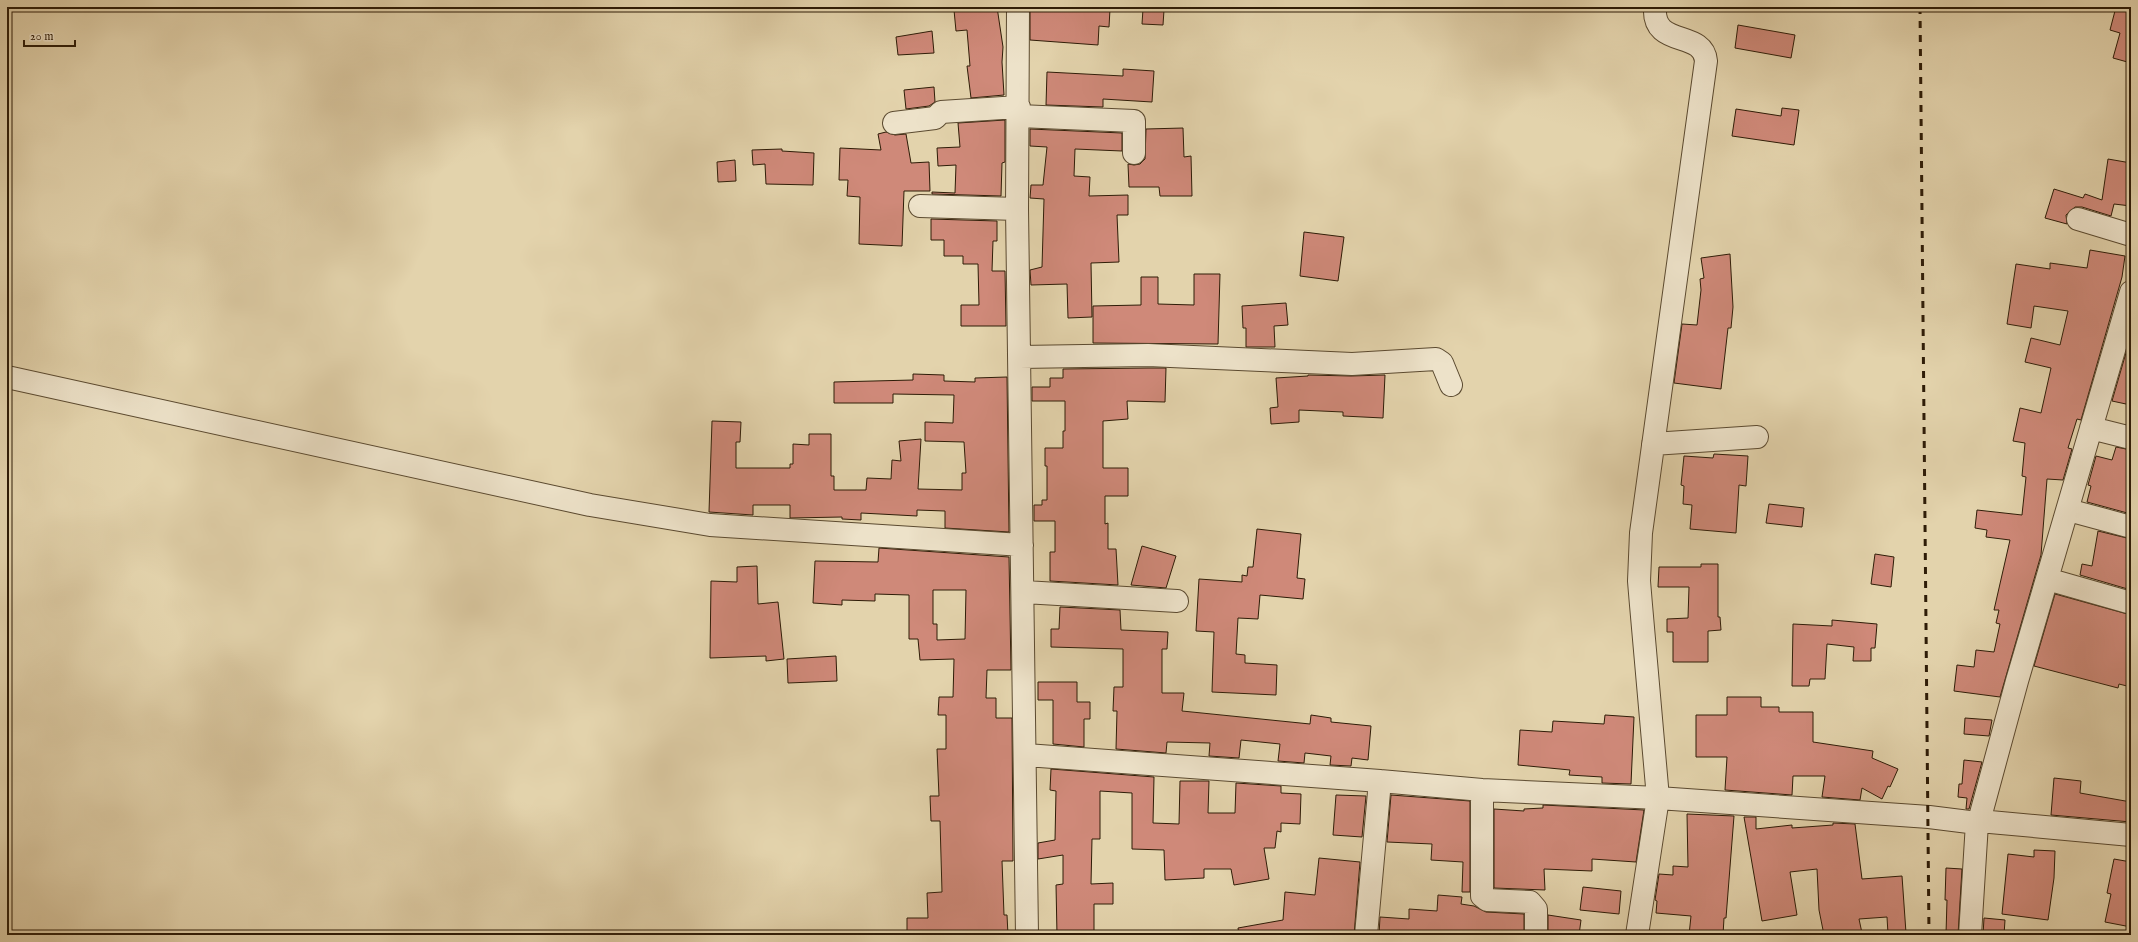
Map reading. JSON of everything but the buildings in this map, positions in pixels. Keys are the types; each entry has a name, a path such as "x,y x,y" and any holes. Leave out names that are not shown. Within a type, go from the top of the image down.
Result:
{"street":[{"path":"1018,7 1018,209 1022,545 1024,592 1027,935"},
{"path":"1637,935 1658,798 1639,581 1641,533 1706,61 1704,52 1697,45 1663,31 1657,25 1654,17 1655,7"},
{"path":"894,123 935,118 941,112 1019,112 1134,121 1134,153"},
{"path":"920,206 1018,209"},
{"path":"2078,218 2131,235"},
{"path":"1970,935 1978,822 2131,292"},
{"path":"1020,357 1148,355 1352,364 1436,359 1442,363 1451,385"},
{"path":"7,377 574,501 687,522 779,531 1022,545"},
{"path":"2091,428 2131,438"},
{"path":"1653,444 1757,437"},
{"path":"2068,510 2131,526"},
{"path":"2047,579 2131,603"},
{"path":"1024,592 1177,601"},
{"path":"1026,755 1482,790 1658,798 1929,817 2131,835"},
{"path":"1366,935 1380,781"},
{"path":"1482,790 1482,896 1487,900 1530,902 1536,909 1536,935"}],"railway":[{"path":"1920,7 1929,935"}]}
